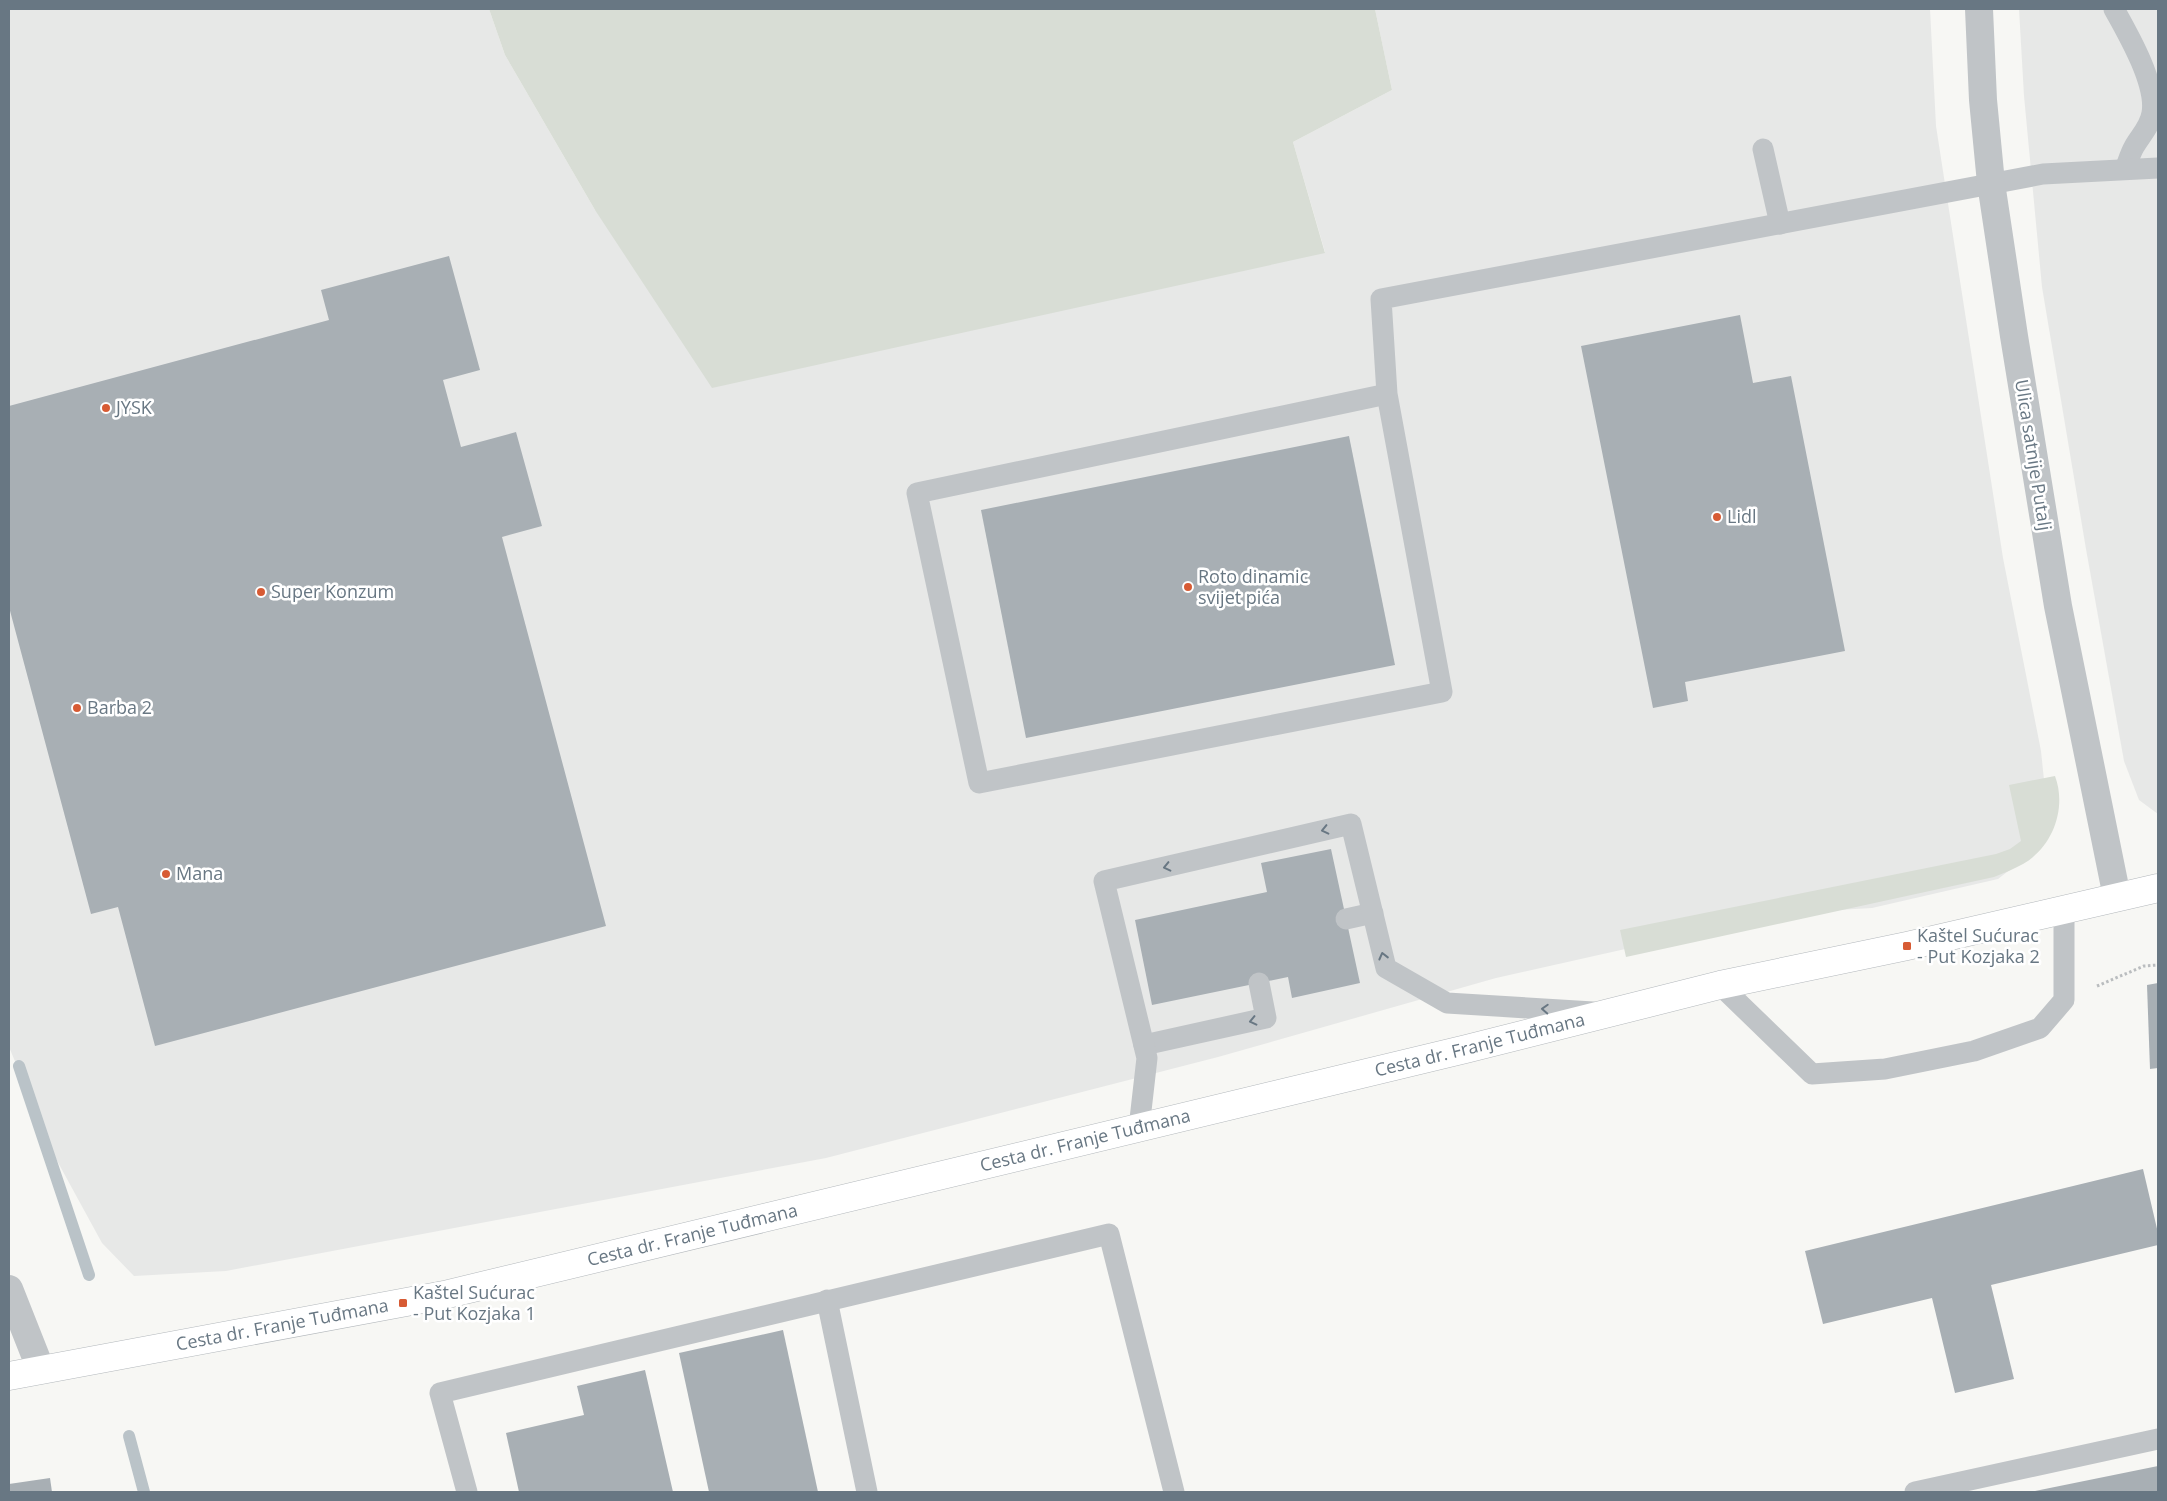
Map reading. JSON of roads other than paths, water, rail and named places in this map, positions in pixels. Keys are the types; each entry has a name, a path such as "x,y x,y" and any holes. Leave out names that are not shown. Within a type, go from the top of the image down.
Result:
{"main road":[{"name":"Cesta dr. Franje Tuđmana","path":"9,1376 444,1295 1139,1128 1720,985 1907,946 2158,888"}],"street":[{"name":"Ulica satnije Putalj","path":"1979,9 1983,100 1991,183 2058,606 2117,897"},
{"path":"9,1288 41,1370"}],"lane":[{"path":"2114,9 2138,54 2150,88 2152,113 2145,132 2134,147 2125,169"},
{"path":"1763,149 1780,224"},
{"path":"1387,394 917,493 979,782 1442,692 1387,394 1381,299 2044,174 2158,168"},
{"path":"1139,1128 1146,1058 1104,881 1351,824 1386,968 1447,1003 1611,1013"},
{"path":"1720,985 1812,1074 1885,1070 1974,1051 2040,1028 2064,1000 2064,909"},
{"path":"1346,919 1373,912"},
{"path":"1144,1045 1266,1018 1259,983"},
{"path":"467,1492 440,1393 1109,1234 1174,1492"},
{"path":"827,1300 867,1492"},
{"path":"1915,1492 2158,1439"}],"waterway":[{"path":"19,1066 89,1275"},
{"path":"129,1436 144,1492"}],"place":[{"name":"JYSK","path":"106,408"},
{"name":"Lidl","path":"1717,517"},
{"name":"Roto dinamic svijet pića","path":"1188,587"},
{"name":"Super Konzum","path":"261,592"},
{"name":"Barba 2","path":"77,708"},
{"name":"Mana","path":"166,874"},
{"name":"Kaštel Sućurac - Put Kozjaka 2","path":"1907,946"},
{"name":"Kaštel Sućurac - Put Kozjaka 1","path":"403,1303"}]}
